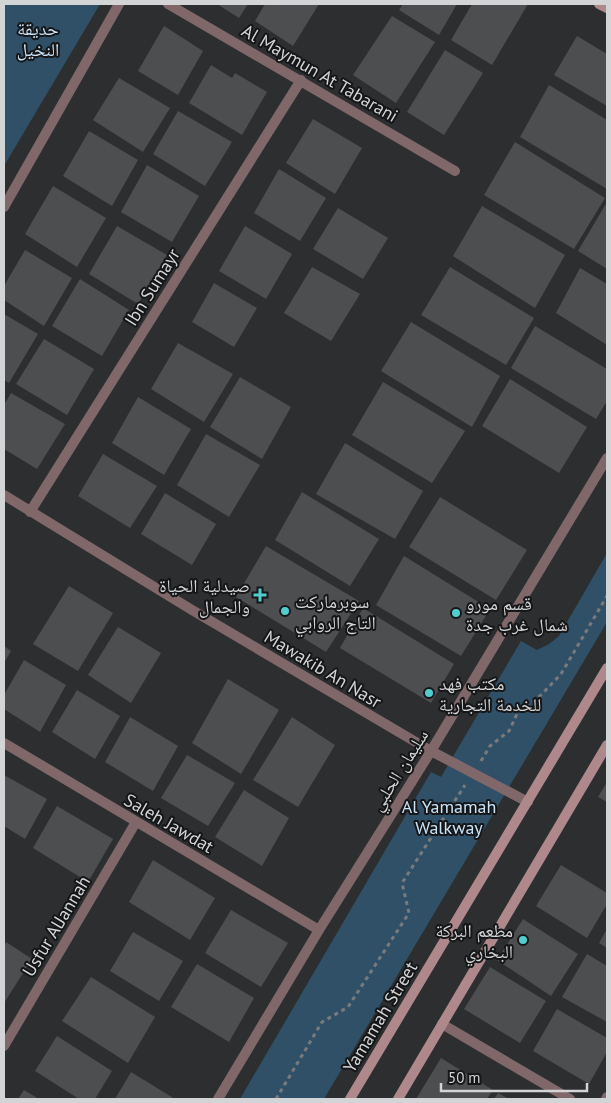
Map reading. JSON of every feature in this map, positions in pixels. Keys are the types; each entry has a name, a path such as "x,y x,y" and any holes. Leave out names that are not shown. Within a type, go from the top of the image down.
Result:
{"main road":[{"path":"599,4 607,8"},
{"name":"Yamamah Street","path":"350,1099 607,668"},
{"path":"398,1099 607,745"}],"street":[{"path":"4,207 119,4"},
{"name":"Al Maymun At Tabarani","path":"168,4 455,171"},
{"name":"Ibn Sumayr","path":"30,512 301,80"},
{"name":"سليمان الحلبي","path":"218,1099 319,930 431,751 607,458"},
{"name":"Mawakib An Nasr","path":"4,496 431,751 528,802"},
{"name":"Saleh Jawdat","path":"4,743 319,930"},
{"name":"Usfur AlJannah","path":"4,1046 136,822"},
{"path":"442,1024 570,1099"}],"path":[{"path":"490,746 509,731 517,714 542,694 561,674 607,596"},
{"path":"276,1099 322,1022 348,1007 409,913 402,883 463,788"}],"green space":[{"name":"حديقة النخيل","path":"4,4 100,4 4,166"},
{"name":"Al Yamamah Walkway","path":"607,553 607,622 324,1099 240,1099 431,772 441,777 521,641 537,650 559,636"}],"building":[{"path":"217,4 248,4 239,18"},
{"path":"265,4 319,4 293,46 255,21"},
{"path":"403,4 457,4 439,35 399,10"},
{"path":"472,4 528,4 492,65 451,40"},
{"path":"392,16 435,42 396,103 353,75"},
{"path":"164,26 203,51 178,95 138,71"},
{"path":"577,36 607,54 607,106 554,75"},
{"path":"445,50 483,73 444,135 407,112"},
{"path":"211,65 232,78 235,73 267,92 242,135 189,103"},
{"path":"119,78 170,108 143,152 93,120"},
{"path":"549,85 607,120 607,189 520,137"},
{"path":"178,111 232,142 205,186 153,154"},
{"path":"313,119 362,148 335,194 286,163"},
{"path":"89,131 138,160 112,206 63,176"},
{"path":"515,142 605,198 574,249 484,195"},
{"path":"147,165 199,196 172,242 121,212"},
{"path":"279,169 326,198 300,241 254,213"},
{"path":"53,186 106,218 77,267 25,234"},
{"path":"607,202 607,269 578,251"},
{"path":"482,206 565,255 535,308 453,256"},
{"path":"338,208 388,238 363,279 313,249"},
{"path":"117,226 167,255 138,304 89,274"},
{"path":"245,226 292,254 266,299 219,271"},
{"path":"25,250 72,278 44,326 4,300 4,286"},
{"path":"312,267 360,294 331,341 284,313"},
{"path":"450,267 534,318 506,365 421,315"},
{"path":"580,268 607,284 607,345 556,313"},
{"path":"80,279 129,310 102,356 52,326"},
{"path":"214,283 257,308 234,347 192,322"},
{"path":"4,314 38,334 9,383 4,380"},
{"path":"411,322 500,376 472,427 381,371"},
{"path":"535,326 607,369 607,401 596,419 511,368"},
{"path":"44,339 94,369 67,415 16,384"},
{"path":"178,343 233,374 204,422 151,389"},
{"path":"240,377 291,407 262,459 210,427"},
{"path":"510,379 587,427 559,473 482,426"},
{"path":"383,382 465,431 432,483 352,435"},
{"path":"11,393 65,424 37,469 4,449 4,405"},
{"path":"138,397 191,429 164,475 112,443"},
{"path":"206,434 260,465 229,517 177,485"},
{"path":"345,443 423,491 395,539 316,494"},
{"path":"103,454 157,486 130,528 78,496"},
{"path":"302,492 379,539 350,586 275,540"},
{"path":"165,493 216,524 192,565 141,534"},
{"path":"440,497 527,550 496,600 409,547"},
{"path":"266,546 359,601 326,652 236,597"},
{"path":"404,556 490,609 461,656 376,605"},
{"path":"69,586 113,613 78,671 33,644"},
{"path":"363,608 454,664 431,703 340,648"},
{"path":"118,627 161,653 131,703 88,675"},
{"path":"4,646 11,651 4,663"},
{"path":"24,660 66,685 40,732 4,709 4,695"},
{"path":"228,679 279,710 241,774 192,743"},
{"path":"77,690 120,716 95,759 52,732"},
{"path":"130,717 178,746 153,791 105,762"},
{"path":"292,717 335,745 298,807 253,780"},
{"path":"187,755 235,783 208,826 161,798"},
{"path":"4,775 47,799 25,839 4,826"},
{"path":"607,782 607,802 598,797"},
{"path":"244,790 289,818 262,866 215,837"},
{"path":"57,806 113,839 88,882 33,848"},
{"path":"153,860 215,898 190,940 129,902"},
{"path":"561,865 607,893 607,904 587,938 536,906"},
{"path":"231,910 288,943 261,987 205,953"},
{"path":"523,919 578,954 551,996 497,960"},
{"path":"607,929 607,948 599,943"},
{"path":"133,932 183,961 159,1001 110,971"},
{"path":"6,942 32,959 4,1003 4,947"},
{"path":"587,954 607,966 607,1022 562,997"},
{"path":"197,964 254,998 229,1042 171,1007"},
{"path":"490,967 546,1001 520,1043 464,1009"},
{"path":"91,977 155,1017 128,1063 62,1021"},
{"path":"557,1009 607,1038 607,1052 589,1084 533,1051"},
{"path":"57,1036 112,1071 95,1099 79,1099 35,1071"},
{"path":"441,1058 493,1090 487,1099 416,1099"},
{"path":"131,1072 175,1099 115,1099"},
{"path":"24,1090 39,1099 18,1099"},
{"path":"498,1093 509,1099 494,1099"}],"place":[{"name":"صيدلية الحياة والجمال","path":"260,595"},
{"name":"سوبرماركت التاج الروابي","path":"285,611"},
{"name":"قسم مورو شمال غرب جدة","path":"456,613"},
{"name":"مكتب فهد للخدمة التجارية","path":"429,693"},
{"name":"مطعم البركة البخاري","path":"523,940"}]}
